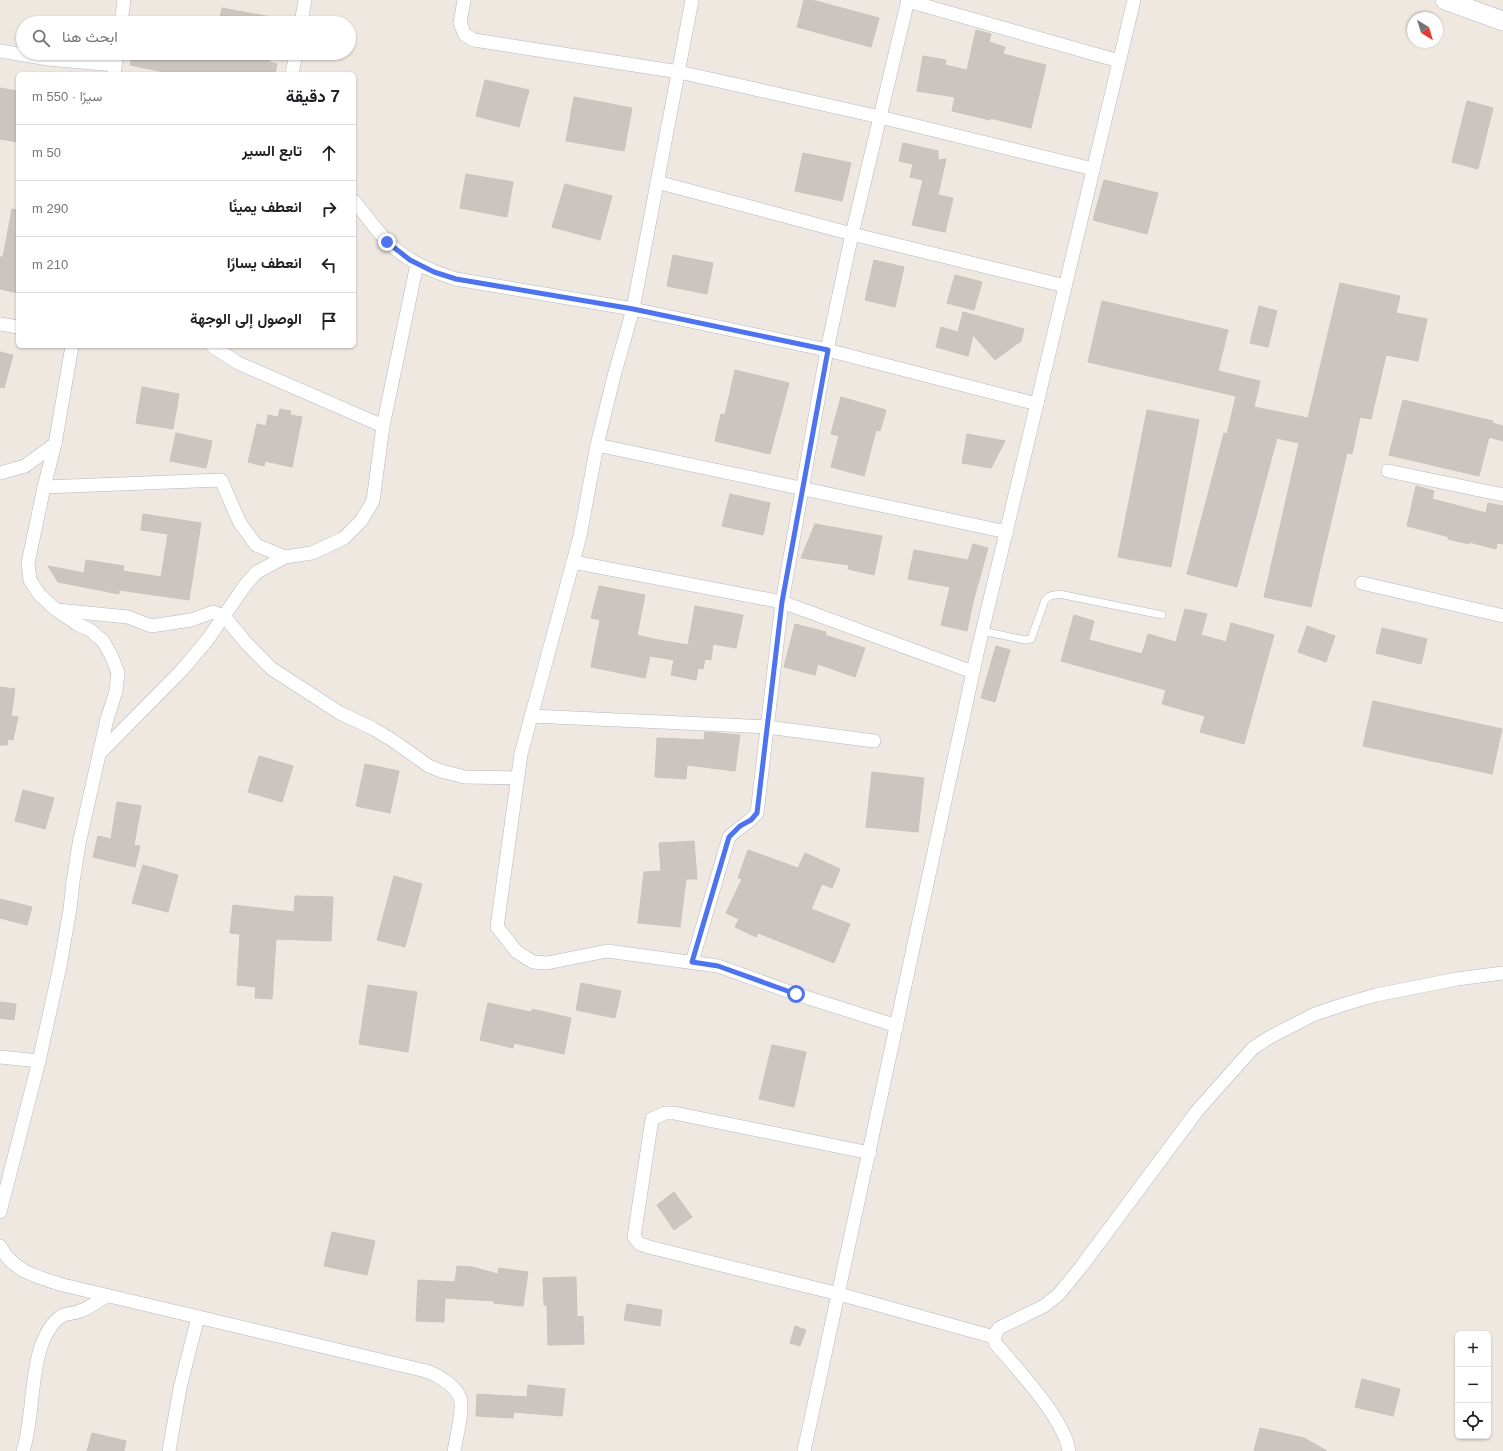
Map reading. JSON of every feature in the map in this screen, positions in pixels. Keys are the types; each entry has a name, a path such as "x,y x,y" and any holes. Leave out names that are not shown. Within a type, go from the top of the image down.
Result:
{"street":[{"path":"121,16 124,0"},
{"path":"302,16 305,0"},
{"path":"464,0 460,23 465,35 474,40 679,72 880,117 1093,169"},
{"path":"692,0 633,309 614,376 597,445 580,536 521,754 497,927 517,952 533,962 547,963 607,951 718,966 796,994 897,1026"},
{"path":"692,962 729,837 740,826 751,820 757,813 782,602 828,350 852,234 908,0 1120,61"},
{"path":"804,1451 982,631 1134,0"},
{"path":"1445,0 1503,21"},
{"path":"0,51 16,54"},
{"path":"61,60 115,64"},
{"path":"292,72 295,60"},
{"path":"658,182 852,234 1065,286"},
{"path":"356,203 387,242 410,260 434,272 456,279 633,309 828,350 1037,404"},
{"path":"100,753 182,670 208,639 246,584 257,572 285,557 312,553 338,541 344,538 361,522 373,501 383,426 417,264"},
{"path":"0,324 16,327"},
{"path":"0,1212 39,1061 60,966 79,844 107,719 116,690 118,673 112,656 103,641 90,630 77,624 55,609 39,594 30,580 28,563 44,487 55,444 72,348"},
{"path":"215,348 238,363 383,426"},
{"path":"0,473 26,466 55,444"},
{"path":"597,445 1007,532"},
{"path":"1388,471 1503,495"},
{"path":"44,487 221,480 240,523 256,545 285,557"},
{"path":"573,562 782,602 973,672"},
{"path":"1362,583 1503,616"},
{"path":"55,609 128,617 151,626 191,620 214,612 224,616 247,644 272,669 340,713 372,728 392,740 429,766 441,771 466,777 517,778"},
{"path":"531,716 767,727 874,741"},
{"path":"1069,1451 1068,1444 1051,1412 1030,1384 995,1343 994,1337 999,1328 1044,1306 1060,1294 1197,1111 1253,1048 1270,1037 1315,1014 1345,1004 1376,995 1456,979 1503,973"},
{"path":"0,1057 39,1061"},
{"path":"870,1152 674,1113 665,1113 652,1119 634,1237 640,1244 650,1248 839,1294 994,1337"},
{"path":"0,1246 9,1260 30,1275 63,1285 426,1371 440,1376 451,1386 460,1398 461,1410 454,1451"},
{"path":"23,1451 38,1356 46,1333 61,1315 81,1311 107,1296"},
{"path":"169,1451 180,1388 198,1317"}],"lane":[{"path":"982,631 1031,640 1045,600 1050,596 1059,594 1162,615"}],"building":[{"path":"804,0 812,0 879,18 871,47 797,27"},
{"path":"222,8 266,16 220,16"},
{"path":"976,30 991,34 989,42 1005,47 1003,54 1046,65 1031,128 952,111 955,97 917,91 923,56 946,60 945,65 967,70"},
{"path":"131,60 269,60 269,62 277,64 275,72 164,72 130,65"},
{"path":"485,80 529,90 519,127 476,116"},
{"path":"0,88 16,91 16,142 0,139"},
{"path":"574,97 632,108 624,151 566,141"},
{"path":"1467,101 1493,108 1478,169 1452,162"},
{"path":"903,143 938,151 938,160 946,159 938,195 953,198 945,232 912,225 923,180 910,177 913,164 899,161"},
{"path":"803,153 851,163 842,201 795,191"},
{"path":"466,174 513,182 507,217 460,208"},
{"path":"1104,180 1158,193 1147,234 1093,220"},
{"path":"565,184 612,196 600,240 552,227"},
{"path":"12,209 16,210 16,293 0,289 0,257 3,257"},
{"path":"673,255 713,263 707,294 667,286"},
{"path":"874,260 904,267 895,307 865,300"},
{"path":"955,275 982,282 974,310 947,303"},
{"path":"1340,283 1400,296 1396,313 1427,319 1418,361 1386,355 1371,419 1360,417 1352,454 1347,453 1311,607 1264,597 1299,443 1277,438 1237,587 1187,574 1224,433 1227,434 1236,396 1088,362 1102,301 1228,330 1218,371 1260,381 1254,407 1308,418"},
{"path":"1259,306 1277,311 1268,347 1250,343"},
{"path":"963,312 1024,329 1021,341 995,360 973,335 968,356 936,347 941,327 958,332"},
{"path":"0,352 13,355 4,388 0,387"},
{"path":"735,370 789,383 770,454 715,441 721,414 725,415"},
{"path":"142,387 179,394 173,429 136,423"},
{"path":"841,397 886,410 880,431 876,430 864,476 831,467 839,436 831,434"},
{"path":"1403,400 1493,421 1492,423 1503,426 1503,441 1489,437 1479,476 1389,455"},
{"path":"280,409 291,411 290,415 302,417 292,467 265,461 264,466 248,462 257,424 266,426 268,415 278,417"},
{"path":"1147,410 1199,420 1171,567 1118,557"},
{"path":"176,433 212,441 206,468 170,461"},
{"path":"967,434 1005,441 991,468 962,463"},
{"path":"1416,486 1434,491 1432,499 1486,513 1488,503 1503,506 1503,544 1497,543 1496,549 1469,542 1469,544 1407,526"},
{"path":"730,494 770,503 763,535 722,526"},
{"path":"143,514 201,523 189,600 119,590 119,594 58,582 48,566 84,573 86,560 124,566 123,571 161,577 168,534 141,530"},
{"path":"815,524 882,536 874,575 848,569 849,565 801,558"},
{"path":"973,544 988,548 973,602 967,631 941,625 950,587 908,579 914,550 968,560"},
{"path":"599,586 645,595 637,635 653,639 688,645 695,606 743,615 736,648 713,644 711,660 705,659 703,669 698,668 696,680 671,675 674,660 650,656 645,678 591,667 600,620 591,618"},
{"path":"1185,609 1207,614 1201,635 1226,642 1231,623 1274,635 1244,744 1200,732 1205,716 1162,704 1166,690 1061,661 1074,615 1094,621 1089,640 1142,654 1148,634 1176,642"},
{"path":"795,624 826,632 825,635 865,648 855,677 818,664 815,675 784,667"},
{"path":"1307,626 1335,636 1326,662 1298,652"},
{"path":"1382,628 1427,639 1421,664 1376,653"},
{"path":"996,646 1010,650 995,702 981,698"},
{"path":"0,687 15,689 11,716 18,717 13,740 8,739 7,745 0,745"},
{"path":"1373,701 1502,729 1492,774 1363,746"},
{"path":"705,732 740,735 735,771 687,765 686,779 655,777 657,738 704,740"},
{"path":"259,756 293,766 282,802 248,792"},
{"path":"365,764 399,771 390,813 356,806"},
{"path":"872,772 924,778 918,832 866,827"},
{"path":"23,790 54,798 45,829 15,821"},
{"path":"117,802 141,806 134,845 140,846 135,867 93,857 98,836 111,839"},
{"path":"694,841 697,879 686,879 680,927 638,923 644,872 661,871 659,843"},
{"path":"748,850 798,868 805,853 840,869 832,888 822,884 811,909 850,924 834,963 758,933 756,937 735,927 739,919 726,913 742,879 738,878"},
{"path":"143,865 178,875 168,912 132,903"},
{"path":"394,876 422,884 405,947 377,940"},
{"path":"295,896 333,897 331,941 276,939 272,999 255,998 256,987 237,985 240,934 230,933 233,905 294,912"},
{"path":"0,899 32,907 27,925 0,918"},
{"path":"581,983 621,991 615,1018 576,1010"},
{"path":"368,985 417,992 408,1052 359,1044"},
{"path":"0,1002 16,1004 14,1020 0,1018"},
{"path":"488,1003 531,1012 532,1009 571,1018 564,1054 514,1043 513,1048 480,1040"},
{"path":"772,1045 806,1052 794,1107 759,1099"},
{"path":"674,1192 692,1217 674,1230 657,1205"},
{"path":"332,1232 375,1241 367,1275 324,1266"},
{"path":"457,1266 472,1267 498,1274 499,1268 528,1272 523,1306 494,1303 495,1301 445,1298 444,1322 416,1321 418,1280 455,1282"},
{"path":"576,1277 577,1317 583,1316 584,1344 548,1345 547,1305 544,1305 543,1278"},
{"path":"627,1304 662,1310 660,1326 624,1320"},
{"path":"795,1326 806,1330 800,1346 790,1343"},
{"path":"1362,1379 1400,1389 1393,1416 1355,1407"},
{"path":"528,1385 565,1389 562,1416 514,1412 513,1418 476,1416 477,1394 527,1397"},
{"path":"1260,1428 1304,1438 1327,1451 1254,1451"},
{"path":"92,1433 126,1441 124,1451 87,1451"}],"route":[{"path":"387,242 410,260 434,272 456,279 633,309 828,350 782,602 757,813 751,820 740,826 729,837 692,962 718,966 796,994"}]}
